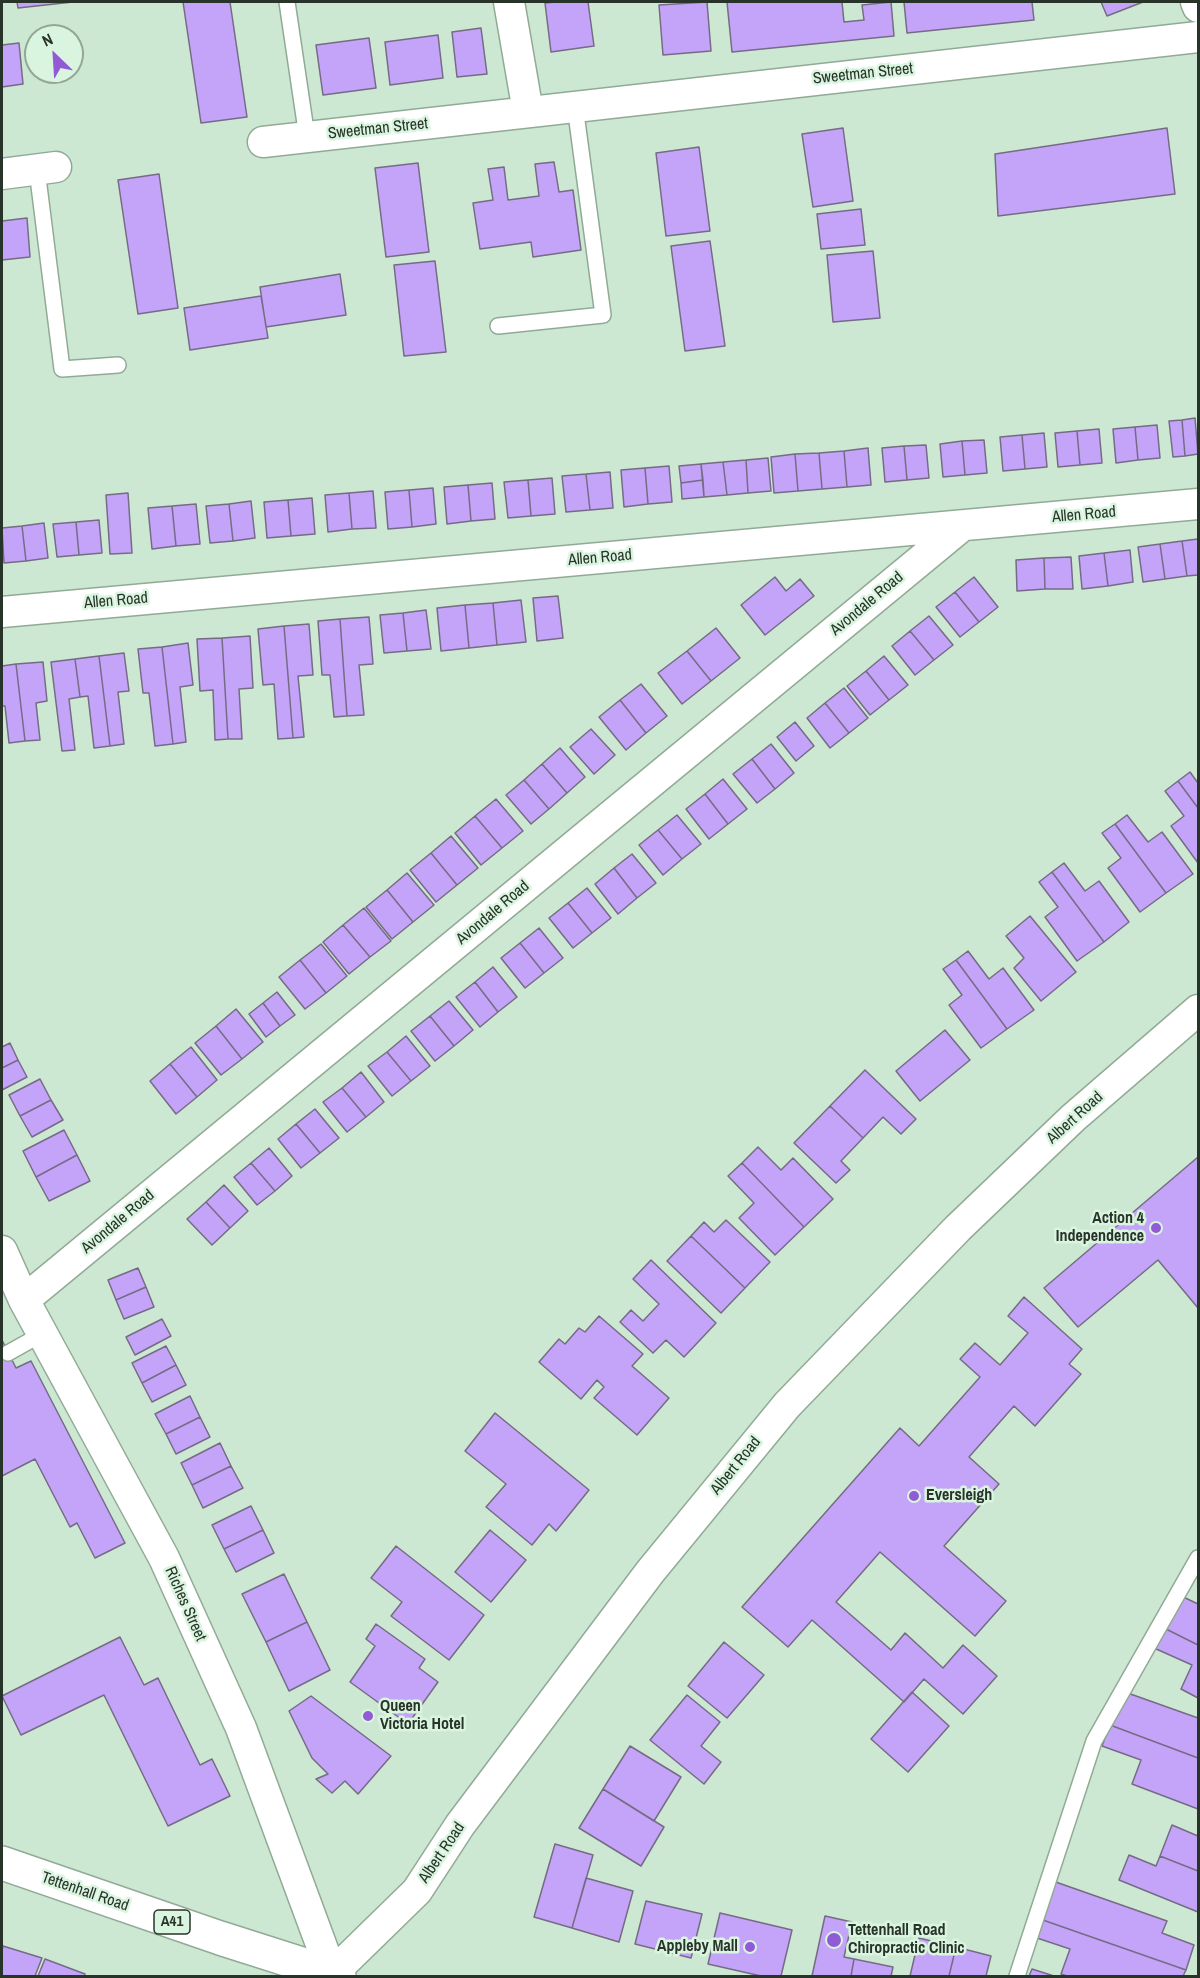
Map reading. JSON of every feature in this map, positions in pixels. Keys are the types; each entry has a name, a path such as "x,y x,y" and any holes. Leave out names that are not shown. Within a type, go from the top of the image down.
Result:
{"highway":[{"name":"Tettenhall Road","path":"2,1863 336,1975"}],"street":[{"path":"509,2 528,112"},
{"path":"1196,2 1198,8"},
{"name":"Sweetman Street","path":"263,142 1198,37"},
{"path":"2,174 47,168"},
{"name":"Allen Road","path":"2,612 1198,504"},
{"name":"Avondale Road","path":"24,1300 962,526"},
{"name":"Albert Road","path":"336,1975 417,1890 467,1815 650,1572 787,1405 958,1228 1073,1118 1198,1010"},
{"name":"Riches Street","path":"2,1251 24,1300 164,1557 241,1728 336,1975"}],"lane":[{"path":"287,2 307,136"},
{"path":"498,326 603,315 575,106"},
{"path":"47,168 62,369 118,365"},
{"path":"8,1353 42,1334"},
{"path":"1017,1977 1094,1741 1198,1557"}],"building":[{"path":"17,2 73,2 18,8"},
{"path":"183,2 230,2 247,117 201,123"},
{"path":"588,2 594,46 551,52 545,3"},
{"path":"707,2 711,51 663,55 659,5"},
{"path":"727,2 842,2 844,22 864,20 862,5 891,2 894,36 732,52"},
{"path":"904,2 1032,2 1034,20 907,33"},
{"path":"1101,2 1143,2 1107,16"},
{"path":"481,28 487,74 457,77 452,32"},
{"path":"438,35 443,78 390,85 385,42"},
{"path":"369,38 376,88 323,95 316,45"},
{"path":"19,43 23,84 2,87 2,45"},
{"path":"843,128 853,201 813,207 802,134"},
{"path":"1167,128 1175,194 998,216 995,154"},
{"path":"699,147 710,231 666,236 656,153"},
{"path":"554,162 559,192 573,190 581,250 533,257 531,242 480,249 473,203 493,200 488,169 504,167 508,200 539,196 535,164"},
{"path":"418,163 429,252 386,257 375,168"},
{"path":"159,174 178,308 138,314 118,180"},
{"path":"861,209 865,245 821,249 817,214"},
{"path":"27,218 30,257 2,260 2,221"},
{"path":"710,241 725,346 685,351 671,246"},
{"path":"873,251 880,318 833,322 827,255"},
{"path":"435,261 446,352 404,356 394,265"},
{"path":"340,274 346,315 266,327 260,287"},
{"path":"261,296 268,338 190,350 184,308"},
{"path":"1195,418 1198,454 1185,456 1182,420"},
{"path":"1182,420 1185,456 1173,457 1169,421"},
{"path":"1157,425 1160,458 1138,460 1135,427"},
{"path":"1135,427 1138,460 1116,463 1113,429"},
{"path":"1099,429 1102,463 1080,465 1077,431"},
{"path":"1077,431 1080,465 1058,467 1055,433"},
{"path":"1044,433 1047,467 1025,469 1022,435"},
{"path":"1022,435 1025,469 1003,471 1000,437"},
{"path":"984,440 987,473 965,475 962,441"},
{"path":"962,441 965,475 943,477 940,444"},
{"path":"926,445 929,478 907,480 904,446"},
{"path":"904,446 907,480 885,482 882,448"},
{"path":"868,448 871,485 847,487 844,451"},
{"path":"844,451 847,487 822,489 819,453"},
{"path":"819,453 822,489 798,491 795,454"},
{"path":"795,454 798,491 774,493 771,457"},
{"path":"768,458 771,491 748,493 746,460"},
{"path":"746,460 748,493 727,495 723,462"},
{"path":"723,462 727,495 704,497 701,464"},
{"path":"701,464 703,480 681,483 679,466"},
{"path":"669,466 672,502 648,504 645,468"},
{"path":"645,468 648,504 624,507 621,470"},
{"path":"610,472 613,508 590,510 586,474"},
{"path":"586,474 590,510 566,512 562,476"},
{"path":"552,478 555,514 531,516 528,480"},
{"path":"528,480 531,516 508,518 504,482"},
{"path":"703,480 704,497 682,499 681,483"},
{"path":"492,483 495,519 471,521 468,485"},
{"path":"468,485 471,521 447,524 444,487"},
{"path":"433,488 436,524 412,527 409,490"},
{"path":"409,490 412,527 388,529 385,492"},
{"path":"373,491 376,528 352,529 349,493"},
{"path":"128,493 132,553 110,554 106,495"},
{"path":"349,493 352,529 328,532 325,495"},
{"path":"312,498 315,534 291,536 288,500"},
{"path":"288,500 291,536 267,538 264,502"},
{"path":"251,501 255,538 233,541 229,504"},
{"path":"196,504 200,544 176,546 172,506"},
{"path":"229,504 233,541 210,543 206,506"},
{"path":"172,506 176,546 152,549 148,508"},
{"path":"99,520 102,553 79,555 76,522"},
{"path":"76,522 79,555 57,557 53,524"},
{"path":"44,523 48,558 26,561 22,526"},
{"path":"22,526 26,561 4,563 2,528"},
{"path":"1198,539 1198,575 1187,576 1182,541"},
{"path":"1182,541 1187,576 1165,579 1160,544"},
{"path":"1160,544 1165,579 1143,582 1138,547"},
{"path":"1130,550 1133,582 1108,586 1104,553"},
{"path":"1104,553 1108,586 1082,589 1079,556"},
{"path":"1071,557 1073,589 1045,589 1044,558"},
{"path":"1044,558 1045,589 1017,591 1016,560"},
{"path":"775,577 786,591 800,579 814,596 765,635 741,605"},
{"path":"974,577 998,607 979,622 955,592"},
{"path":"955,592 979,622 960,637 936,607"},
{"path":"558,596 563,638 537,641 533,598"},
{"path":"521,600 526,642 497,645 493,603"},
{"path":"493,603 497,645 469,648 465,605"},
{"path":"465,605 469,648 441,651 437,608"},
{"path":"426,610 431,649 407,651 403,613"},
{"path":"403,613 407,651 384,653 380,615"},
{"path":"929,616 953,645 934,660 910,631"},
{"path":"369,617 373,664 359,665 364,715 347,716 340,619"},
{"path":"340,619 347,716 334,717 330,675 322,675 318,621"},
{"path":"309,624 313,675 298,676 304,737 293,738 284,626"},
{"path":"284,626 293,738 278,739 274,684 263,685 258,629"},
{"path":"716,628 740,658 711,681 687,651"},
{"path":"910,631 934,660 915,675 892,646"},
{"path":"250,636 253,688 239,689 242,739 228,739 222,638"},
{"path":"222,638 228,739 215,740 213,690 200,691 197,639"},
{"path":"188,643 193,685 180,687 186,742 173,744 162,647"},
{"path":"162,647 173,744 155,746 149,693 143,693 138,649"},
{"path":"687,651 711,681 682,704 658,673"},
{"path":"124,653 129,691 118,692 124,744 110,746 99,656"},
{"path":"99,656 110,746 94,748 88,696 80,697 75,659"},
{"path":"884,656 908,685 889,700 866,671"},
{"path":"75,659 80,697 69,699 75,750 62,751 51,662"},
{"path":"43,662 47,701 36,703 40,740 25,741 16,664"},
{"path":"16,664 25,741 9,743 5,706 2,706 2,666"},
{"path":"866,671 889,700 870,715 847,686"},
{"path":"641,684 667,716 646,733 620,700"},
{"path":"844,688 868,718 849,733 825,703"},
{"path":"620,700 646,733 626,750 599,717"},
{"path":"825,703 849,733 830,748 807,718"},
{"path":"795,722 814,746 796,761 777,737"},
{"path":"591,729 615,755 594,774 570,747"},
{"path":"771,744 794,773 775,789 752,759"},
{"path":"560,748 585,777 567,793 542,764"},
{"path":"752,759 775,789 757,803 733,774"},
{"path":"542,764 567,793 549,809 524,780"},
{"path":"1190,772 1198,783 1198,808 1178,781"},
{"path":"723,779 747,809 728,824 705,794"},
{"path":"524,780 549,809 531,824 506,795"},
{"path":"1178,781 1198,808 1198,863 1171,826 1184,816 1165,791"},
{"path":"705,794 728,824 709,839 686,809"},
{"path":"496,799 523,831 502,848 475,816"},
{"path":"677,815 701,844 682,859 658,830"},
{"path":"1127,815 1148,842 1162,832 1193,874 1166,893 1115,824"},
{"path":"475,816 502,848 481,865 455,833"},
{"path":"1115,824 1166,893 1140,912 1108,868 1121,858 1102,833"},
{"path":"658,830 682,859 663,875 639,845"},
{"path":"451,836 478,868 457,885 431,853"},
{"path":"431,853 457,885 436,902 410,870"},
{"path":"632,854 656,883 637,898 614,868"},
{"path":"1064,863 1085,891 1099,881 1129,922 1104,942 1052,872"},
{"path":"614,868 637,898 618,914 595,884"},
{"path":"1052,872 1104,942 1077,961 1045,917 1058,907 1039,882"},
{"path":"407,873 434,905 413,922 387,890"},
{"path":"587,888 611,918 592,933 568,903"},
{"path":"387,890 413,922 392,939 366,907"},
{"path":"568,903 592,933 573,948 549,918"},
{"path":"364,908 391,941 370,957 343,925"},
{"path":"1030,916 1076,972 1041,1001 1014,968 1024,958 1006,936"},
{"path":"343,925 370,957 349,974 323,942"},
{"path":"539,928 563,958 544,973 520,943"},
{"path":"520,943 544,973 525,988 501,958"},
{"path":"321,944 347,976 326,993 300,960"},
{"path":"968,951 989,979 1003,968 1034,1010 1007,1029 956,960"},
{"path":"300,960 326,993 305,1009 279,977"},
{"path":"956,960 1007,1029 981,1048 949,1005 962,995 943,969"},
{"path":"493,967 517,997 498,1012 475,982"},
{"path":"475,982 498,1012 480,1027 456,997"},
{"path":"277,992 295,1015 280,1026 263,1003"},
{"path":"449,1001 473,1030 454,1046 430,1016"},
{"path":"263,1003 280,1026 266,1037 249,1014"},
{"path":"236,1009 263,1042 242,1059 216,1026"},
{"path":"430,1016 454,1046 435,1061 411,1031"},
{"path":"216,1026 242,1059 221,1075 195,1043"},
{"path":"945,1030 970,1060 920,1101 896,1071"},
{"path":"406,1036 430,1066 411,1081 387,1052"},
{"path":"10,1043 18,1060 2,1068 2,1047"},
{"path":"191,1047 217,1080 197,1097 170,1064"},
{"path":"387,1052 411,1081 392,1096 368,1066"},
{"path":"18,1060 27,1077 2,1090 2,1068"},
{"path":"170,1064 197,1097 176,1114 150,1081"},
{"path":"865,1070 916,1119 901,1134 883,1117 863,1138 830,1106"},
{"path":"361,1072 384,1102 366,1117 342,1088"},
{"path":"40,1079 51,1100 20,1116 9,1095"},
{"path":"342,1088 366,1117 347,1132 323,1102"},
{"path":"51,1100 63,1120 32,1137 20,1116"},
{"path":"830,1106 863,1138 841,1161 850,1170 836,1183 794,1143"},
{"path":"315,1109 339,1138 320,1153 296,1124"},
{"path":"296,1124 320,1153 301,1168 278,1139"},
{"path":"64,1130 77,1155 36,1177 23,1151"},
{"path":"758,1147 781,1170 793,1158 833,1199 804,1227 742,1163"},
{"path":"269,1148 292,1176 275,1191 251,1163"},
{"path":"77,1155 90,1181 49,1201 36,1177"},
{"name":"Action 4 Independence","path":"1198,1157 1198,1308 1158,1260 1078,1327 1044,1288"},
{"path":"251,1163 275,1191 257,1205 234,1177"},
{"path":"742,1163 804,1227 775,1255 739,1218 754,1203 728,1176"},
{"path":"224,1185 248,1211 230,1228 206,1202"},
{"path":"206,1202 230,1228 212,1245 187,1219"},
{"path":"726,1220 770,1262 745,1288 691,1236 704,1222 714,1232"},
{"path":"691,1236 745,1288 721,1313 667,1261"},
{"path":"651,1260 716,1323 684,1357 666,1340 653,1353 620,1322 631,1310 643,1321 659,1304 633,1279"},
{"path":"138,1268 146,1287 116,1300 108,1280"},
{"path":"146,1287 154,1307 124,1319 116,1300"},
{"name":"Eversleigh","path":"1024,1297 1082,1349 1069,1364 1081,1374 1035,1426 1014,1406 969,1457 999,1484 944,1546 1006,1601 975,1636 880,1552 836,1602 891,1650 905,1633 943,1668 963,1645 997,1676 963,1714 924,1679 904,1702 812,1620 788,1647 742,1607 900,1428 919,1446 980,1377 960,1359 975,1343 1000,1365 1028,1333 1008,1316"},
{"path":"599,1316 643,1354 632,1366 669,1398 637,1435 594,1398 604,1387 597,1380 581,1399 539,1362 559,1339 565,1344 579,1328 585,1332"},
{"path":"162,1319 171,1336 135,1355 126,1337"},
{"path":"2,1340 16,1368 31,1361 125,1543 95,1558 77,1523 70,1527 35,1459 2,1476"},
{"path":"166,1346 176,1365 142,1383 132,1363"},
{"path":"176,1365 186,1385 152,1402 142,1383"},
{"path":"190,1396 200,1417 166,1434 155,1414"},
{"path":"495,1413 589,1490 556,1531 549,1524 532,1545 486,1507 506,1484 465,1451"},
{"path":"200,1417 210,1437 176,1454 166,1434"},
{"path":"220,1443 231,1466 192,1485 181,1463"},
{"path":"231,1466 243,1488 203,1508 192,1485"},
{"path":"251,1506 263,1530 224,1549 212,1525"},
{"path":"263,1530 274,1553 236,1572 224,1549"},
{"path":"490,1530 526,1560 491,1602 455,1572"},
{"path":"396,1546 484,1615 449,1660 391,1616 402,1602 371,1578"},
{"path":"284,1574 307,1622 266,1642 242,1594"},
{"path":"1179,1595 1198,1604 1198,1645 1164,1628"},
{"path":"307,1622 330,1670 289,1691 266,1642"},
{"path":"376,1624 425,1659 419,1668 438,1682 408,1724 350,1682 375,1646 366,1639"},
{"path":"1164,1628 1198,1645 1198,1698 1181,1689 1192,1665 1154,1648"},
{"path":"120,1637 144,1685 158,1678 200,1765 212,1759 230,1796 168,1826 104,1695 21,1735 2,1696"},
{"path":"724,1642 764,1675 727,1718 688,1686"},
{"path":"1122,1691 1198,1718 1198,1758 1110,1725"},
{"path":"912,1692 949,1726 908,1772 871,1739"},
{"path":"687,1695 720,1722 701,1746 721,1762 704,1784 650,1740"},
{"path":"311,1696 391,1756 358,1794 345,1781 332,1793 316,1779 328,1774 312,1758 289,1711"},
{"path":"1110,1725 1198,1758 1198,1809 1132,1784 1141,1760 1102,1746"},
{"path":"630,1746 681,1777 654,1821 603,1789"},
{"path":"603,1789 664,1827 641,1866 579,1828"},
{"path":"1172,1825 1198,1836 1198,1871 1160,1856"},
{"path":"555,1844 593,1855 572,1928 534,1917"},
{"path":"1129,1855 1156,1866 1160,1856 1198,1871 1198,1912 1119,1880"},
{"path":"586,1878 633,1891 619,1942 572,1928"},
{"path":"1050,1880 1167,1921 1162,1933 1194,1945 1186,1970 1037,1918"},
{"path":"646,1901 702,1914 691,1958 635,1944"},
{"name":"Appleby Mall","path":"720,1913 792,1930 781,1976 761,1976 708,1964"},
{"name":"Tettenhall Road Chiropractic Clinic","path":"825,1916 852,1922 844,1957 854,1959 851,1976 812,1976"},
{"path":"1037,1918 1186,1970 1183,1976 1067,1976 1061,1974 1070,1949 1031,1936"},
{"path":"919,1938 956,1947 949,1976 910,1976"},
{"path":"3,1946 42,1958 35,1976 2,1976"},
{"path":"956,1947 991,1956 986,1976 949,1976"},
{"path":"45,1959 85,1974 84,1976 38,1976"},
{"path":"854,1959 893,1967 891,1976 851,1976"},
{"path":"1032,1969 1054,1976 1029,1976"}],"place":[{"name":"Action 4 Independence","path":"1156,1228"},
{"name":"Eversleigh","path":"914,1496"},
{"name":"Queen Victoria Hotel","path":"368,1716"},
{"name":"Tettenhall Road Chiropractic Clinic","path":"834,1940"},
{"name":"Appleby Mall","path":"750,1947"}]}
